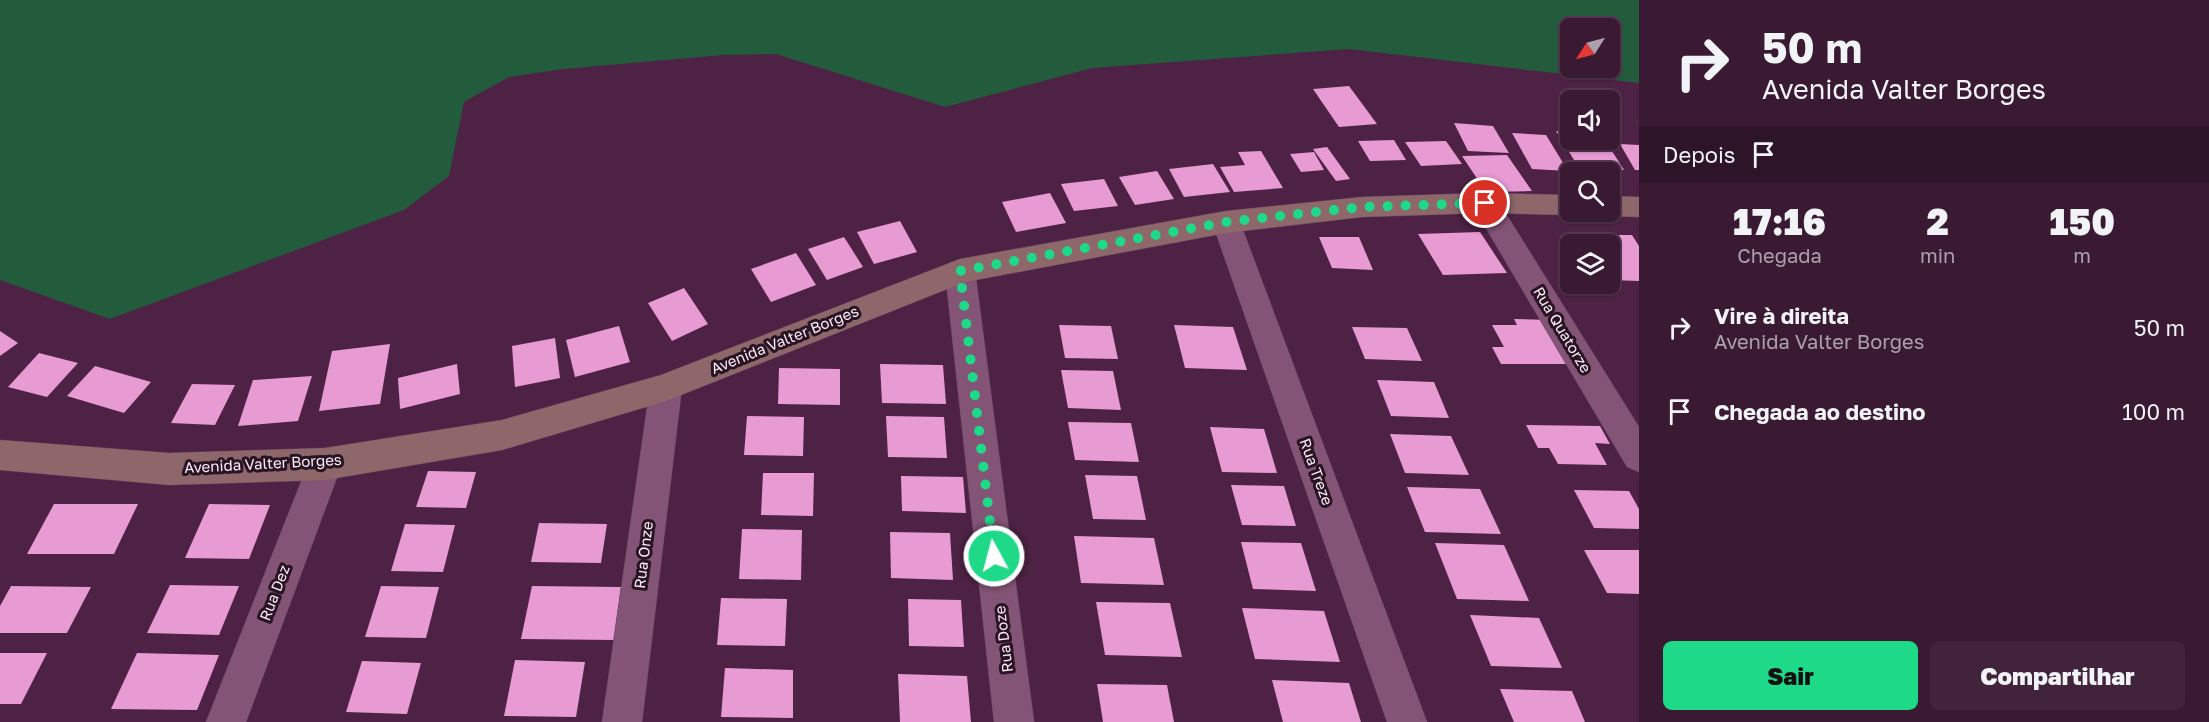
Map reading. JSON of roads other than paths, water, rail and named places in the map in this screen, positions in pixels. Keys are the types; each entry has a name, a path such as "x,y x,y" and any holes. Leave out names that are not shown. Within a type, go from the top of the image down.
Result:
{"street":[{"name":"Avenida Valter Borges","path":"0,456 169,469 325,464 502,435 666,387 960,271 1226,222 1362,207 1485,203 1560,205"},
{"name":"Rua Quatorze","path":"1485,203 1639,457"},
{"path":"1620,206 1639,207"},
{"name":"Rua Treze","path":"1226,222 1407,722"},
{"name":"Rua Doze","path":"960,271 1014,722"},
{"name":"Rua Onze","path":"622,722 666,387"},
{"name":"Rua Dez","path":"226,722 325,464"}]}
